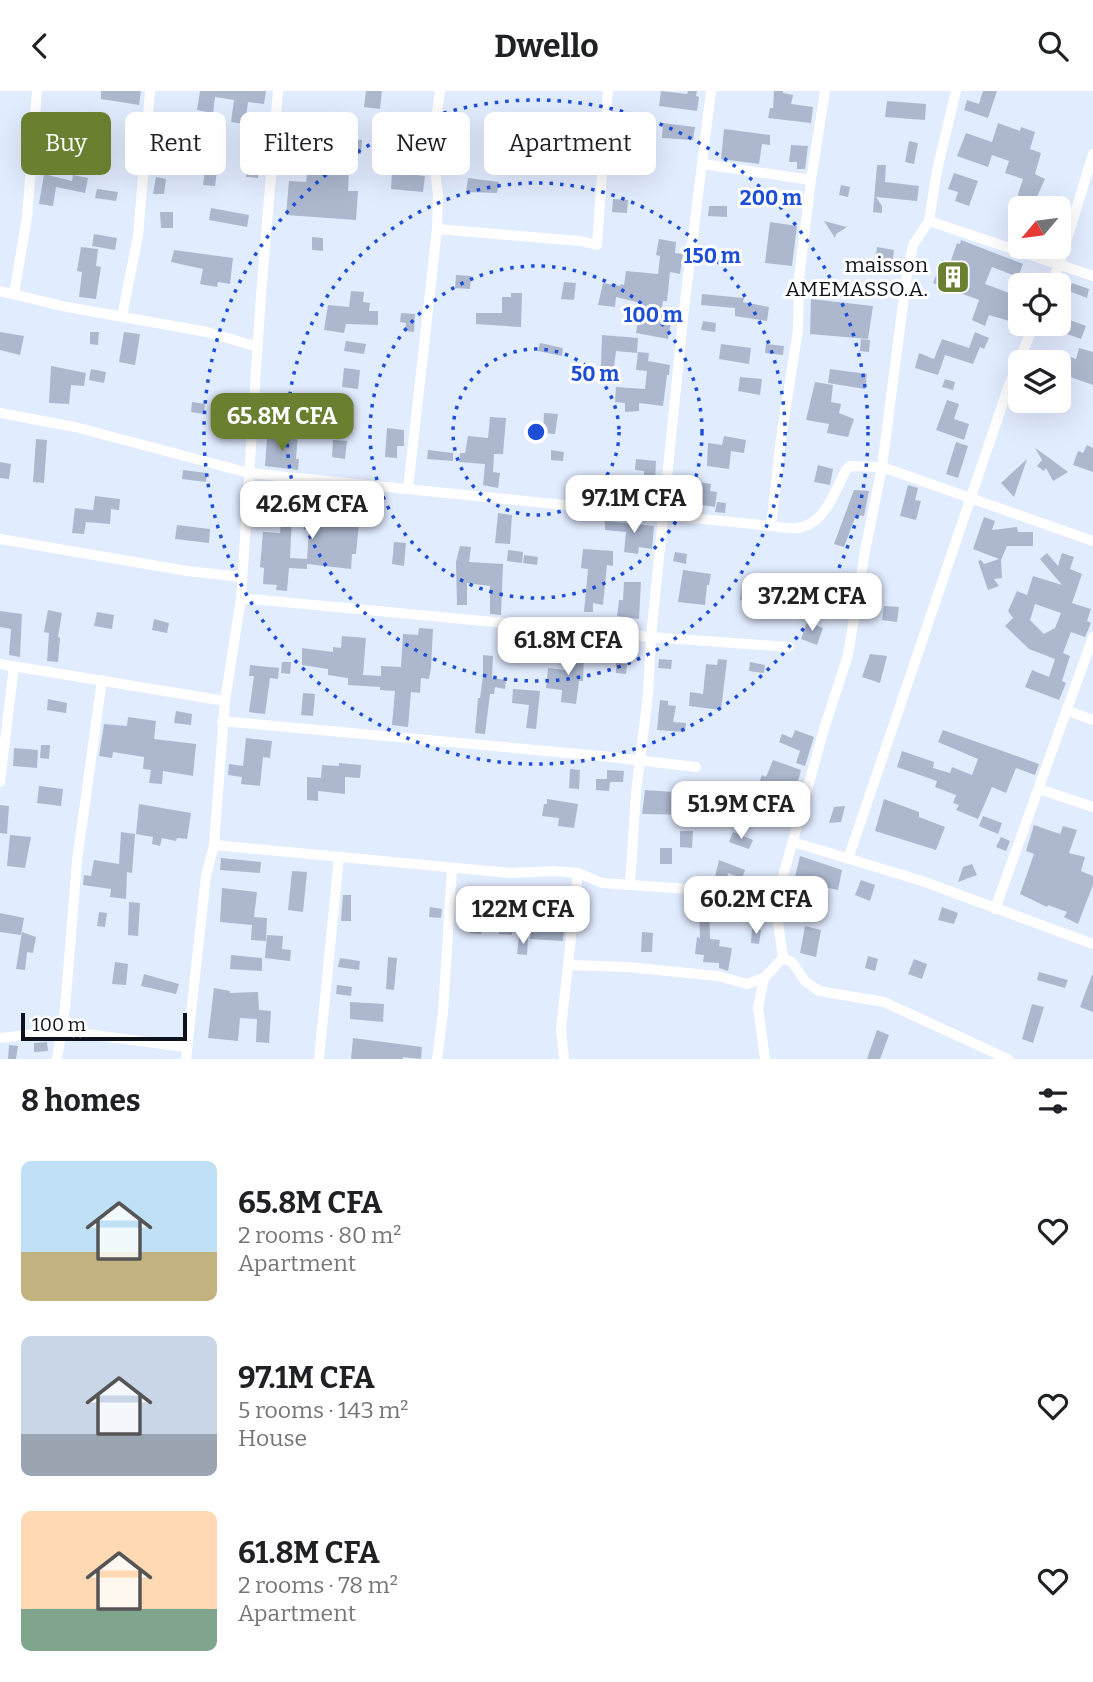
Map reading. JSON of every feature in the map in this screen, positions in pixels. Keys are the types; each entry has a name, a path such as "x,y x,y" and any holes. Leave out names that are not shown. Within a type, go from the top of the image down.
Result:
{"street":[{"path":"14,294 27,217 37,91"},
{"path":"122,316 138,236 150,91"},
{"path":"186,1059 206,876 214,845 222,720 241,598 278,91"},
{"path":"408,489 437,229 438,195 432,146 440,91"},
{"path":"437,229 580,241 597,245 608,91"},
{"path":"630,885 651,637 684,309 710,91"},
{"path":"771,526 781,438 799,330 799,278 825,91"},
{"path":"783,958 777,898 824,729 848,655 865,551 883,467 907,273 913,245 929,221 937,170 956,91"},
{"path":"1056,273 1093,154"},
{"path":"702,164 811,180"},
{"path":"929,221 1093,276"},
{"path":"0,291 67,307 207,332 258,347"},
{"path":"848,859 945,578 970,497 1029,336"},
{"path":"0,413 75,427 250,473 799,528 821,516 850,466 883,467 1093,541"},
{"path":"0,539 187,571 242,577"},
{"path":"241,598 651,637 789,647"},
{"path":"995,909 1090,659 1093,637"},
{"path":"0,664 225,701"},
{"path":"0,782 14,666"},
{"path":"57,1059 63,1031 77,861 102,680"},
{"path":"1068,711 1093,720"},
{"path":"222,720 640,759 696,767"},
{"path":"1039,789 1093,807"},
{"path":"793,842 922,881 1093,944"},
{"path":"214,845 511,873 578,873 602,883 777,898"},
{"path":"319,1059 340,857"},
{"path":"437,1059 443,1013 452,868"},
{"path":"564,1059 561,1029 578,873"},
{"path":"569,965 626,967 718,977 747,984 764,978 783,958"},
{"path":"783,958 792,962 804,981 819,991 884,1002 1009,1059"},
{"path":"764,978 758,1008 765,1059"},
{"path":"0,1038 63,1031 186,1047"}],"building":[{"path":"101,91 141,91 139,105 101,99"},
{"path":"200,91 266,91 264,104 248,102 247,112 240,112 240,123 231,122 234,100 215,97 213,112 197,110"},
{"path":"366,91 382,91 380,109 364,107"},
{"path":"661,91 687,94 688,91 697,91 697,111 659,106"},
{"path":"774,91 793,95 791,104 813,107 811,123 768,118 770,108 773,108"},
{"path":"983,91 997,91 988,118 964,110 967,100 979,104"},
{"path":"887,101 926,104 925,120 885,117"},
{"path":"663,123 695,127 693,140 662,138"},
{"path":"998,123 1020,131 1021,127 1035,132 1030,149 1041,153 1035,174 1045,179 1037,196 1017,196 1023,179 1005,173 1009,161 992,155 988,167 957,156 966,133 992,142"},
{"path":"724,129 770,135 770,145 762,144 759,164 721,159"},
{"path":"358,140 362,140 361,154 358,154"},
{"path":"909,141 918,143 914,164 905,162"},
{"path":"791,145 808,146 805,169 797,169 797,162 789,162"},
{"path":"877,165 886,165 885,182 919,186 917,201 876,197 882,206 882,213 873,212"},
{"path":"954,173 978,181 969,206 955,201 958,192 948,189"},
{"path":"44,175 72,181 73,175 88,178 85,193 56,187 53,206 39,204"},
{"path":"204,175 216,175 215,186 203,185"},
{"path":"307,175 349,175 348,191 358,191 356,220 286,215 289,181 306,182"},
{"path":"392,175 425,176 423,192 391,189"},
{"path":"156,177 166,179 164,194 153,194"},
{"path":"468,178 499,182 497,193 466,192"},
{"path":"841,185 850,187 848,197 839,195"},
{"path":"97,189 118,192 116,201 95,198"},
{"path":"613,199 628,200 627,213 612,212"},
{"path":"709,206 727,206 727,217 708,216"},
{"path":"211,208 249,215 247,227 209,220"},
{"path":"160,212 173,212 173,228 161,228"},
{"path":"824,221 847,227 836,234 835,238"},
{"path":"770,222 797,226 792,266 765,263"},
{"path":"94,234 117,238 115,250 92,246"},
{"path":"312,237 323,238 323,251 312,250"},
{"path":"659,239 676,242 675,253 683,254 680,274 670,272 667,301 663,301 661,314 672,316 668,339 636,333 641,303 616,297 615,307 598,305 603,283 624,285 626,271 658,274 660,256 656,255"},
{"path":"961,240 1023,264 1020,273 1008,273 992,267 985,284 1008,293 1008,321 989,315 985,326 972,320 979,300 933,283 942,260 950,263 957,243 960,244"},
{"path":"81,247 98,249 96,266 101,267 96,299 79,297 82,272 77,271"},
{"path":"877,247 894,250 892,266 875,263"},
{"path":"174,250 233,258 230,284 218,282 217,287 200,284 203,269 171,262"},
{"path":"456,275 471,276 470,289 455,288"},
{"path":"564,282 576,283 574,300 561,299"},
{"path":"1072,283 1089,289 1087,298 1071,292"},
{"path":"351,291 364,292 363,302 370,303 369,311 378,311 378,325 346,324 344,333 324,330 328,305 349,307"},
{"path":"511,293 522,293 521,327 476,324 476,313 502,313 502,297 511,297"},
{"path":"702,294 744,298 743,302 769,307 767,321 735,316 735,308 701,305"},
{"path":"811,299 873,306 868,339 810,334"},
{"path":"401,313 415,314 414,332 405,331 406,323 400,322"},
{"path":"1071,320 1086,326 1081,339 1071,335"},
{"path":"703,321 716,323 715,332 701,330"},
{"path":"0,332 24,336 20,355 0,350"},
{"path":"90,332 99,332 98,345 90,344"},
{"path":"124,332 140,334 135,365 119,362"},
{"path":"975,332 989,338 984,349 980,347 973,364 945,355 938,375 915,368 919,353 934,359 942,339 969,348"},
{"path":"602,335 638,338 637,353 616,351 614,367 601,366"},
{"path":"861,339 870,340 869,352 860,351"},
{"path":"346,341 366,344 364,354 344,351"},
{"path":"540,343 563,348 562,356 538,351"},
{"path":"721,344 751,348 749,364 719,359"},
{"path":"766,344 784,346 783,355 765,353"},
{"path":"1079,348 1093,352 1093,385 1071,377 1071,357 1076,359"},
{"path":"638,352 649,353 648,361 670,365 663,406 639,403 639,411 625,412 625,403 615,402 616,387 645,389 647,371 636,370"},
{"path":"51,366 86,373 84,386 71,385 69,404 49,403"},
{"path":"344,368 360,370 358,389 342,387"},
{"path":"91,369 106,372 104,383 89,380"},
{"path":"830,369 867,374 865,389 828,383"},
{"path":"740,377 762,379 760,395 738,391"},
{"path":"945,379 955,382 953,390 942,387"},
{"path":"815,382 833,385 831,402 841,404 839,413 854,419 848,437 827,433 829,424 806,420"},
{"path":"947,400 959,404 954,419 969,424 964,440 936,430"},
{"path":"192,402 205,404 204,414 191,412"},
{"path":"544,413 558,414 555,434 543,433"},
{"path":"490,417 506,418 503,454 494,454 493,472 500,473 498,488 483,485 485,464 459,462 460,453 465,453 468,436 488,438"},
{"path":"387,428 404,430 404,446 397,446 397,458 385,457"},
{"path":"286,435 298,436 298,470 265,466 267,438 286,440"},
{"path":"724,436 746,440 744,453 731,451 729,469 707,466 708,443 722,445"},
{"path":"36,439 47,440 44,483 33,482"},
{"path":"333,440 347,441 345,459 332,457"},
{"path":"956,442 968,446 958,478 946,474"},
{"path":"1087,445 1093,448 1093,472 1073,465 1078,451 1083,453"},
{"path":"1035,448 1068,472 1053,481 1046,468 1044,471 1037,466 1042,460"},
{"path":"428,450 453,453 453,461 427,459"},
{"path":"551,450 564,452 563,461 551,460"},
{"path":"636,459 656,461 655,481 644,480 644,471 635,470"},
{"path":"1027,459 1014,497 1001,483"},
{"path":"0,462 11,464 9,479 0,478"},
{"path":"818,465 833,469 830,485 814,482"},
{"path":"183,470 207,473 206,482 182,479"},
{"path":"698,482 711,484 710,491 717,492 715,507 695,504"},
{"path":"908,485 918,488 915,500 921,501 916,520 900,516"},
{"path":"854,490 869,491 864,516 856,515 844,547 834,544"},
{"path":"312,493 350,497 348,522 359,523 356,554 352,554 351,569 307,564 307,569 289,568 287,591 276,590 277,585 263,584 264,568 260,567 263,532 280,533 282,516 292,516 290,558 307,559"},
{"path":"95,496 120,499 119,510 111,509 110,524 86,522 84,534 72,533 75,508 93,510"},
{"path":"717,502 726,503 725,513 715,512"},
{"path":"498,513 512,515 510,544 495,543"},
{"path":"984,517 995,521 992,530 1017,527 1018,532 1033,532 1033,546 1007,546 1001,560 1002,578 994,579 999,586 988,590 978,561 981,560 984,564 999,559 973,549"},
{"path":"605,521 654,526 652,549 639,547 638,554 624,552 626,532 605,530"},
{"path":"177,525 210,529 209,543 175,539"},
{"path":"394,542 406,543 404,566 392,564"},
{"path":"460,546 471,547 469,562 503,564 501,615 490,614 490,586 467,583 467,605 457,605 456,562"},
{"path":"583,549 613,551 613,566 607,565 603,605 593,603 593,612 584,612 588,569 581,568"},
{"path":"508,550 523,552 522,563 507,561"},
{"path":"675,552 687,554 686,564 673,561"},
{"path":"1047,553 1058,566 1062,553 1074,557 1070,569 1082,574 1072,603 1091,609 1087,621 1091,623 1085,637 1071,632 1063,653 1070,656 1062,681 1066,683 1059,700 1025,687 1032,670 1049,677 1055,659 1029,649 1005,626 1013,618 1008,611 1017,591 1027,595 1033,576 1062,585 1040,559","holes":["1035,604 1061,613 1055,628 1044,634 1030,620"]},
{"path":"524,555 538,557 537,565 523,563"},
{"path":"683,570 711,574 705,605 678,602"},
{"path":"624,582 641,582 639,619 617,616 619,600 623,600"},
{"path":"742,585 757,587 755,602 740,600"},
{"path":"884,606 899,607 897,622 882,620"},
{"path":"48,610 62,613 58,662 47,661 49,633 44,632"},
{"path":"0,611 22,614 20,657 9,655 11,629 0,627"},
{"path":"97,612 114,615 112,629 94,626"},
{"path":"154,619 169,623 167,633 152,630"},
{"path":"807,622 823,628 817,645 801,639"},
{"path":"419,628 433,629 431,668 429,679 421,678 420,693 411,692 408,727 392,725 395,691 348,685 348,678 328,675 328,669 302,665 302,648 333,652 333,647 341,648 342,636 366,638 363,675 381,676 381,666 401,667 403,634 418,635"},
{"path":"565,651 584,652 583,681 579,681 576,704 561,702 562,690 546,688 548,668 565,670"},
{"path":"870,654 887,656 880,683 862,677"},
{"path":"483,655 493,656 492,678 506,680 505,689 495,687 494,694 490,694 485,734 475,733 483,676"},
{"path":"659,659 672,660 671,669 658,668"},
{"path":"718,659 727,660 721,710 689,706 690,692 703,694 706,664 717,665"},
{"path":"282,662 291,662 290,674 281,673"},
{"path":"750,662 765,665 764,673 749,671"},
{"path":"616,663 627,664 626,674 616,673"},
{"path":"250,665 279,668 278,679 270,678 265,714 249,712 254,676 249,676"},
{"path":"513,689 540,691 536,729 526,728 529,705 512,703"},
{"path":"303,693 315,694 313,716 301,715"},
{"path":"48,699 67,703 66,713 47,710"},
{"path":"660,700 676,706 673,722 686,723 685,732 657,730"},
{"path":"176,711 192,714 191,725 174,723"},
{"path":"128,717 156,721 154,739 196,744 193,776 163,771 162,784 149,783 151,770 143,769 144,757 113,752 112,758 99,756 104,724 127,726"},
{"path":"795,730 814,737 805,766 796,763 800,751 779,742 782,734 792,738"},
{"path":"943,730 1039,764 1035,775 1016,768 1006,793 992,787 978,819 956,810 959,805 953,803 956,795 935,787 937,781 897,767 902,751 934,762 933,768 950,773 952,767 972,775 978,759 938,742"},
{"path":"246,738 272,741 270,758 263,757 260,786 241,784 242,777 228,775 229,764 243,766"},
{"path":"41,745 50,745 49,759 40,758"},
{"path":"14,748 38,750 37,768 13,766"},
{"path":"773,760 801,770 793,801 757,788 762,775 766,777"},
{"path":"339,763 361,765 360,778 345,777 345,794 318,791 318,801 307,800 307,777 321,778 322,765 339,766"},
{"path":"570,769 580,770 579,789 569,788"},
{"path":"607,770 624,771 623,782 610,782 609,791 596,790 596,779 607,779"},
{"path":"39,786 63,789 61,806 37,803"},
{"path":"645,790 687,793 686,805 702,806 701,815 642,814"},
{"path":"547,799 578,804 574,828 558,826 559,818 542,816"},
{"path":"884,799 919,812 919,817 945,827 936,850 875,831"},
{"path":"139,804 191,813 187,839 177,838 176,841 162,838 160,846 152,844 153,837 136,834"},
{"path":"0,805 9,806 7,834 0,833"},
{"path":"845,806 841,822 829,823 834,807"},
{"path":"983,816 1002,823 998,834 979,826"},
{"path":"1034,825 1060,834 1063,826 1077,830 1069,853 1085,857 1081,871 1093,876 1093,885 1078,924 1064,917 1067,912 1048,905 1047,907 1020,894 1034,854 1026,851"},
{"path":"680,831 693,831 692,848 680,847"},
{"path":"121,832 135,834 132,873 127,872 126,899 110,897 111,889 83,885 84,875 91,876 94,860 119,864"},
{"path":"733,832 753,840 749,849 729,842"},
{"path":"10,835 31,837 25,868 7,866"},
{"path":"1001,837 1010,841 1006,851 996,847"},
{"path":"660,848 672,848 672,864 660,864"},
{"path":"800,856 842,870 838,890 794,881"},
{"path":"221,858 261,862 260,873 220,870"},
{"path":"719,860 745,870 742,878 728,873 726,884 714,881"},
{"path":"972,864 977,875 958,882 963,867"},
{"path":"292,871 307,872 303,912 288,910"},
{"path":"861,880 875,885 870,901 855,895"},
{"path":"222,888 257,892 254,917 267,918 266,941 251,940 252,925 220,922"},
{"path":"503,888 514,889 512,935 499,934"},
{"path":"343,895 351,895 351,921 341,921"},
{"path":"129,902 140,903 138,936 128,935"},
{"path":"699,904 709,904 710,939 720,940 719,946 732,948 728,971 719,968 719,963 703,962 704,955 695,954 697,937 700,938"},
{"path":"430,907 442,909 441,918 429,917"},
{"path":"942,907 958,913 954,924 938,920"},
{"path":"99,912 107,913 105,927 97,926"},
{"path":"0,913 24,918 21,935 0,932"},
{"path":"472,919 483,920 481,934 470,933"},
{"path":"805,926 821,930 816,957 800,953"},
{"path":"531,929 564,931 563,941 530,939"},
{"path":"752,929 761,930 759,944 751,943"},
{"path":"22,932 36,937 33,953 27,952 25,970 16,969"},
{"path":"642,932 653,933 652,952 641,952"},
{"path":"267,935 283,936 282,949 291,950 290,961 265,958"},
{"path":"519,936 528,937 527,955 517,954"},
{"path":"231,955 262,958 262,971 230,969"},
{"path":"868,956 878,959 875,971 865,968"},
{"path":"388,957 397,958 394,990 386,989"},
{"path":"340,958 360,961 359,970 338,967"},
{"path":"914,959 927,964 922,979 908,974"},
{"path":"115,962 128,964 126,985 112,984"},
{"path":"1039,972 1068,980 1065,988 1037,980"},
{"path":"144,974 179,984 176,994 141,986"},
{"path":"1093,975 1093,1012 1080,1007"},
{"path":"337,985 352,987 351,996 336,994"},
{"path":"214,988 230,993 258,992 259,1010 271,1011 269,1043 256,1042 257,1019 240,1018 238,1041 208,1038"},
{"path":"350,1002 384,1004 383,1022 350,1019"},
{"path":"1032,1004 1044,1007 1033,1043 1022,1039"},
{"path":"877,1030 889,1035 880,1059 867,1059"},
{"path":"353,1038 422,1047 421,1059 351,1059"},
{"path":"47,1042 48,1051 34,1052 34,1043"},
{"path":"9,1045 18,1046 16,1059 8,1059"}],"place":[{"name":"maisson AMEMASSO.A.","path":"953,277"}]}
